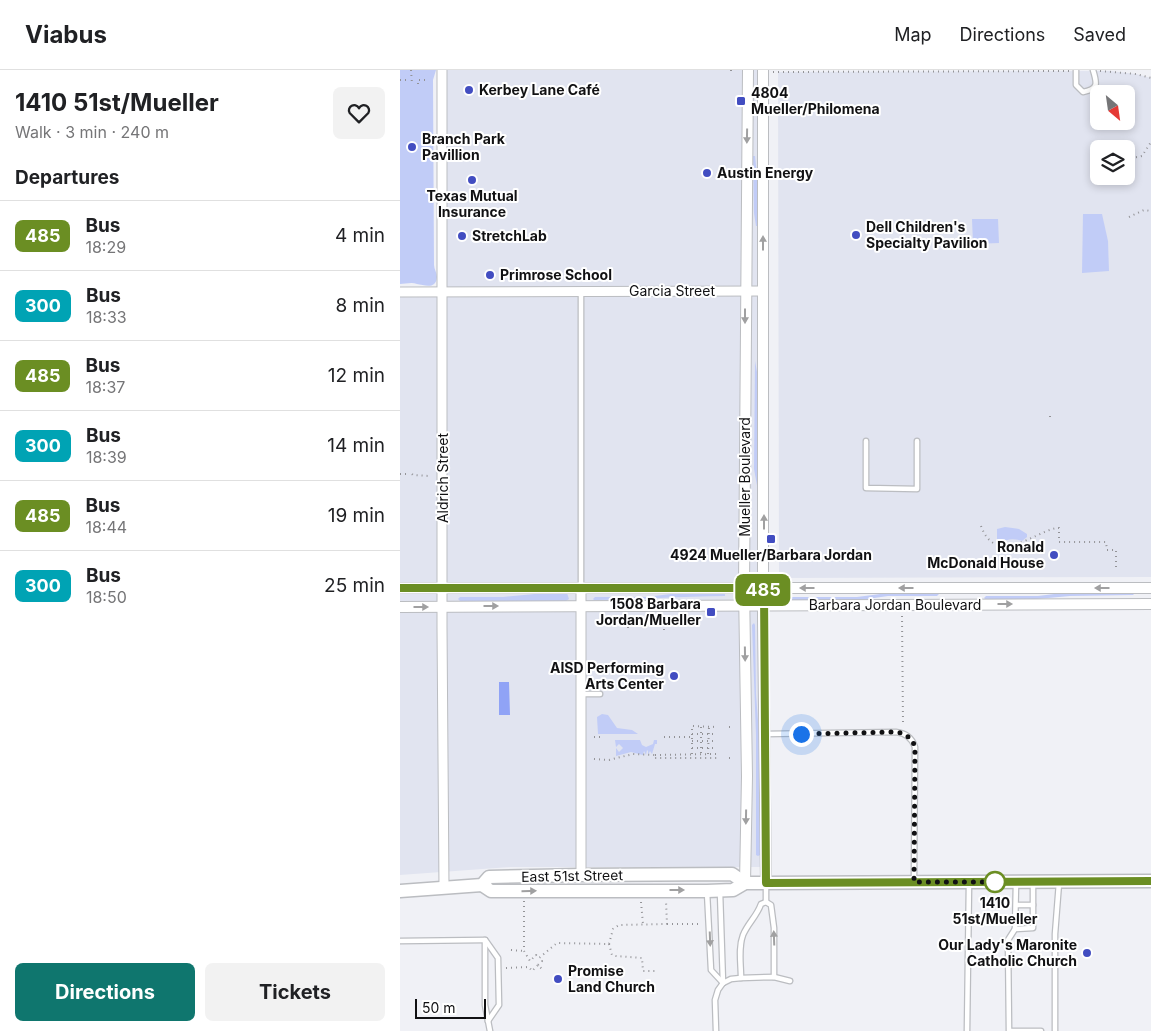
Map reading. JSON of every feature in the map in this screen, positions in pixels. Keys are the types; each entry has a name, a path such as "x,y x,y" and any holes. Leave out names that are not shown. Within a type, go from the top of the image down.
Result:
{"main road":[{"name":"East 51st Street","path":"482,885 490,877 581,875 732,874 745,883"},
{"name":"East 51st Street","path":"400,891 482,885 491,891 733,890 745,883 1151,881"}],"street":[{"name":"Aldrich Street","path":"442,70 444,887"},
{"name":"Mueller Boulevard","path":"745,883 747,776 744,588 748,70"},
{"name":"Mueller Boulevard","path":"766,883 763,605 763,291 767,71"},
{"name":"Garcia Street","path":"400,292 763,291"},
{"name":"Barbara Jordan Boulevard","path":"400,588 1151,588"},
{"path":"581,588 581,875"},
{"name":"Barbara Jordan Boulevard","path":"400,607 1151,604"}],"lane":[{"path":"1076,70 1076,85 1083,92 1094,87 1096,82 1093,70"},
{"path":"581,291 581,588"},
{"path":"866,441 866,488 917,489 917,441"},
{"path":"581,694 600,694"},
{"path":"764,734 896,732 908,736 915,747 914,882"},
{"path":"1055,1031 1056,934 1059,881"},
{"path":"967,1031 969,882"},
{"path":"1016,882 1015,928 1008,940 1009,1031 1041,1031"},
{"path":"1015,928 1033,928 1033,882"},
{"path":"766,883 766,902"},
{"path":"714,890 710,970 723,983"},
{"path":"714,890 723,983"},
{"path":"741,978 740,946 743,935 755,917 760,904 766,902 772,905 774,977"},
{"path":"1016,905 1033,905"},
{"path":"400,941 485,940"},
{"path":"485,940 498,958 499,1005 488,1021"},
{"path":"485,940 485,1005 490,1031"},
{"path":"716,1031 715,1000 718,990 723,983 731,979 774,977 790,981"}],"path":[{"path":"411,70 412,84"},
{"path":"731,70 731,72 735,71"},
{"path":"767,71 1076,70"},
{"path":"1093,70 1121,72 1151,78"},
{"path":"400,80 406,80 406,84"},
{"path":"418,84 418,80 429,80"},
{"path":"1135,157 1142,156 1151,142"},
{"path":"1129,217 1144,210 1151,211"},
{"path":"400,474 406,474"},
{"path":"412,474 429,476"},
{"path":"981,526 991,540 1001,546 1018,544 1056,528 1059,528 1059,542 1106,542 1106,550 1116,550 1116,568"},
{"path":"902,616 903,723"},
{"path":"628,617 628,631"},
{"path":"664,617 664,630"},
{"path":"692,755 692,726 717,727"},
{"path":"700,726 700,754"},
{"path":"708,754 709,727"},
{"path":"664,737 716,734"},
{"path":"594,737 603,737"},
{"path":"692,741 717,741"},
{"path":"692,748 717,748"},
{"path":"594,759 609,760 633,754 708,754 717,756 655,758 655,755"},
{"path":"666,900 666,924"},
{"path":"524,901 524,951 530,961"},
{"path":"641,901 643,924"},
{"path":"655,970 643,971 642,958 612,954 609,944 613,929 619,925 643,924 700,923 703,926"},
{"path":"539,958 557,944 609,944"},
{"path":"511,950 524,951"},
{"path":"536,955 542,961 532,971 526,965 530,961 536,955"},
{"path":"538,965 542,969"},
{"path":"498,968 529,967"}],"shaded area":[{"path":"400,70 436,70 433,80 434,265 437,277 434,284 429,286 413,283 400,284"},
{"path":"442,70 763,70 763,867 510,867 400,875 400,292 442,291"},
{"path":"1110,71 1151,78 1151,577 779,578 778,72"},
{"path":"753,156 755,156 758,184 758,226 756,226 754,213"},
{"path":"1083,214 1102,214 1108,241 1109,271 1082,273"},
{"path":"972,219 998,219 999,243 973,244"},
{"path":"755,361 759,383 758,491 754,469"},
{"path":"1005,527 1019,529 1027,534 1027,537 1022,541 1011,539 1000,543 997,541 997,529"},
{"path":"1070,592 1134,592 1134,594 1037,599 986,600 984,598 986,596 1038,596"},
{"path":"567,593 569,599 566,601 460,601 458,599 460,597 503,597"},
{"path":"679,593 725,593 725,596 593,599 595,597 646,597"},
{"path":"888,593 939,594 937,596 888,596 860,600 787,600 785,598 857,597"},
{"path":"754,623 759,734 760,855 758,856 756,855 756,735 752,625"},
{"path":"602,714 608,715 617,728 632,730 638,734 598,734 597,717"},
{"path":"615,740 640,740 642,745 646,747 653,744 654,740 657,740 657,744 655,744 652,754 650,751 648,755 647,750 646,755 644,751 643,755 631,752 616,756 616,748 619,752 623,748 619,744 616,747"}],"water":[{"path":"499,682 509,682 510,715 499,715"}],"bus line":[{"name":"485","path":"400,588 764,588 766,883 1151,881"}],"place":[{"name":"Kerbey Lane Café","path":"469,90"},
{"name":"4804 Mueller/Philomena","path":"741,101"},
{"name":"Branch Park Pavillion","path":"412,147"},
{"name":"Austin Energy","path":"707,173"},
{"name":"Texas Mutual Insurance","path":"472,180"},
{"name":"Dell Children's Specialty Pavilion","path":"856,235"},
{"name":"StretchLab","path":"462,236"},
{"name":"Primrose School","path":"490,275"},
{"name":"4924 Mueller/Barbara Jordan","path":"771,539"},
{"name":"Ronald McDonald House","path":"1054,555"},
{"name":"1508 Barbara Jordan/Mueller","path":"711,612"},
{"name":"AISD Performing Arts Center","path":"674,676"},
{"name":"1410 51st/Mueller","path":"995,882"},
{"name":"Our Lady's Maronite Catholic Church","path":"1087,953"},
{"name":"Promise Land Church","path":"558,979"}],"route":[{"path":"801,734 896,732 908,736 915,747 914,882 995,882"}]}
